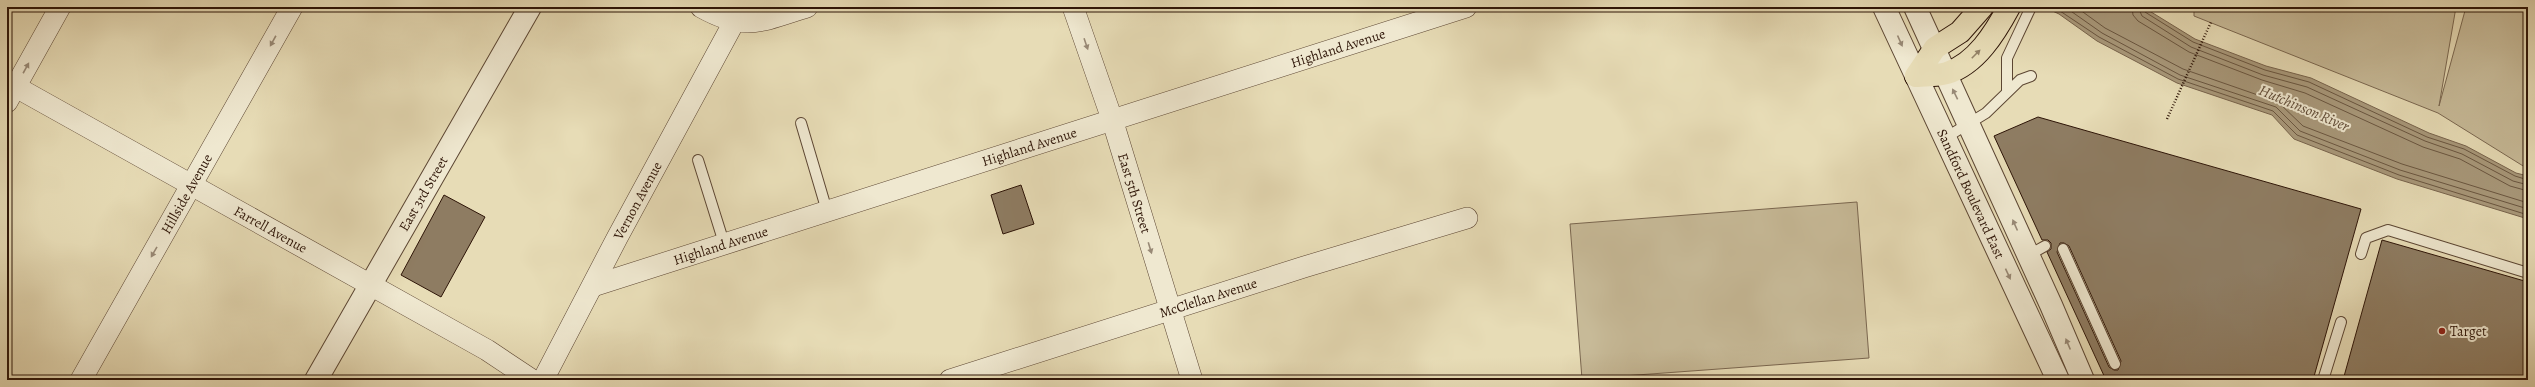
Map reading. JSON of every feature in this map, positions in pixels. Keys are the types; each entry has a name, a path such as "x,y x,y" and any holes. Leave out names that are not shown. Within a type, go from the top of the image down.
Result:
{"highway":[{"path":"1916,76 1935,48 1960,32 1982,7"},
{"path":"1916,76 1945,74 1964,64 1975,55 2011,17"}],"street":[{"path":"10,90 60,7"},
{"name":"Hillside Avenue","path":"81,380 292,7"},
{"name":"East 3rd Street","path":"316,380 530,7"},
{"path":"701,7 722,19 747,24 807,7"},
{"name":"East 5th Street","path":"1073,7 1112,119 1169,311 1192,380"},
{"name":"Highland Avenue","path":"594,286 724,243 1466,7"},
{"name":"Sandford Boulevard East","path":"1884,7 2058,380"},
{"name":"Sandford Boulevard East","path":"1914,7 1935,48 1945,74 1969,124 2037,250 2083,380"},
{"name":"Vernon Avenue","path":"543,380 594,286 617,238 734,22"},
{"name":"Farrell Avenue","path":"10,90 370,285 487,350 532,380"},
{"name":"McClellan Avenue","path":"950,380 1304,267 1467,218"}],"lane":[{"path":"2008,91 2007,58 2011,17 2032,7"},
{"path":"1945,138 1986,113 2020,80 2031,76"},
{"path":"801,123 827,211"},
{"path":"698,160 724,243"},
{"path":"2361,254 2366,238 2388,230 2528,273"},
{"path":"2063,249 2115,364"},
{"path":"2323,380 2341,322"}],"path":[{"path":"2167,119 2210,22"}],"shaded area":[{"path":"2194,7 2456,7 2439,106 2466,7 2528,7 2528,169 2438,113 2194,16"},
{"path":"1857,202 1869,358 1582,379 1570,224"}],"water":[{"name":"Hutchinson River","path":"2044,7 2143,7 2195,39 2266,66 2311,78 2429,133 2466,146 2516,173 2528,176 2528,219 2397,179 2294,139 2272,115 2177,83 2097,41 2059,14"}],"building":[{"path":"2038,117 2361,209 2313,380 2106,380 2047,252 2051,249 2051,243 2048,240 2042,240 1994,136","holes":["2060,243 2064,243 2069,246 2121,361 2118,370 2114,370 2109,367 2057,252"]},
{"path":"1021,185 1034,224 1003,234 991,195"},
{"path":"444,195 485,217 441,297 401,275"},
{"name":"Target","path":"2382,240 2528,282 2528,380 2343,380"}],"place":[{"name":"Target","path":"2442,331"}]}
